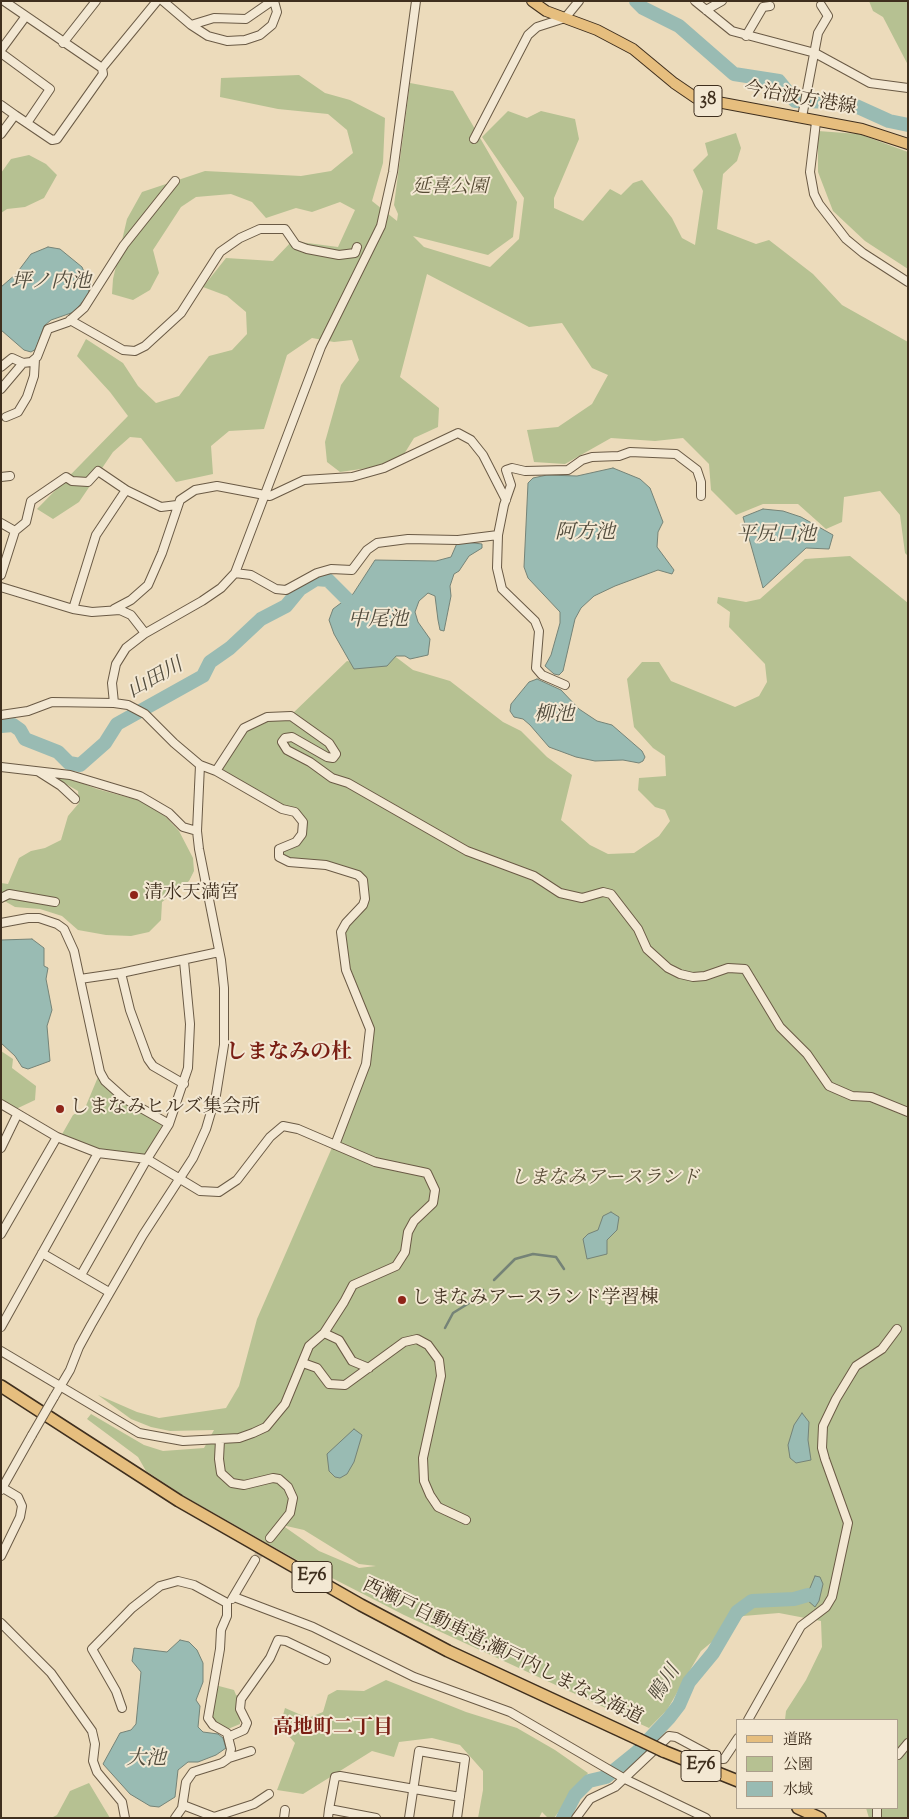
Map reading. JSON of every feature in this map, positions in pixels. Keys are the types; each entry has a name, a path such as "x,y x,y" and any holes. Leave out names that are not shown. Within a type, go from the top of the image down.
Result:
{"highway":[{"name":"西瀬戸自動車道;瀬戸内しまなみ海道","path":"1,1386 180,1501 448,1651 663,1751 736,1780"},
{"path":"800,1809 820,1818"}],"main road":[{"name":"今治波方港線","path":"532,1 546,11 597,30 633,49 696,98 802,117 816,122 862,129 908,144"}],"street":[{"path":"1,105 52,140 57,139 103,74 102,68 4,1"},
{"path":"63,43 96,1"},
{"path":"102,68 157,1"},
{"path":"163,1 191,26 208,36 227,41 245,40 260,34 272,25 277,12 273,1 246,18 214,18 191,26"},
{"path":"114,703 112,682 116,664 126,648 145,633 202,601 221,588 235,573 321,346 381,226 393,172 416,1"},
{"path":"474,139 528,35 537,27 565,18 579,1"},
{"path":"695,1 732,31 815,53 870,83 908,88"},
{"path":"706,10 722,1"},
{"path":"802,117 818,33 828,16 821,5"},
{"path":"746,36 764,7 770,6"},
{"path":"26,16 1,52 50,89 27,123"},
{"path":"1,134 14,115"},
{"path":"816,122 810,172 814,194 819,204 846,239 863,253 908,282"},
{"path":"6,417 18,412 27,397 34,376 35,358 48,329 70,320 84,308 124,245 175,181"},
{"path":"70,320 123,350 135,352 145,346 181,312 220,252 240,238 260,229 285,229 296,245 307,249 339,255 355,253 357,247"},
{"path":"1,367 12,358 23,363"},
{"path":"1,389 23,363 35,358"},
{"path":"1,587 73,609 92,612 114,609 131,600 148,584 162,553 177,505 180,500 195,490 217,486 270,496 304,480 352,477 384,468 458,433 471,440 482,455 506,500"},
{"path":"565,686 542,675 536,668 539,631 535,621 502,589 497,568 498,534 511,485 506,470 568,470 582,460 592,457 619,456 630,452 676,454 697,470 701,482 701,496"},
{"path":"1,574 15,531 26,522 31,501 66,476 72,481 88,482 98,471 126,490 161,508 177,505"},
{"path":"73,609 96,535 126,490"},
{"path":"1,522 15,531"},
{"path":"235,573 251,575 276,589 286,590 317,573 331,569 352,570 367,550 377,543 408,539 458,540 498,534"},
{"path":"114,609 131,615 145,633"},
{"path":"1,715 28,711 52,702 128,705 145,714 174,743 200,765 216,771 282,809 295,812 303,822 302,834 296,842 279,849 279,857 289,862 326,865 358,875 363,880 365,899 341,932 346,970 370,1029 366,1064 335,1145"},
{"path":"216,771 244,728 267,717 291,716 329,743 336,754 333,758 327,757 292,737 285,738 282,742 287,750 310,762 332,778 348,784 467,851 534,876 560,893 582,898 603,892 611,894 638,929 647,949 668,968 680,974 693,977 705,976 728,968 745,969 780,1027 807,1054 829,1086 852,1096 871,1097 908,1112"},
{"path":"1,1556 20,1517 22,1506 18,1497 2,1489 70,1370 78,1347 109,1292 180,1180 206,1129 218,1080 225,1020 220,952 197,830 200,765"},
{"path":"1,767 70,776 140,796 169,813 183,827 197,830"},
{"path":"39,772 61,786 75,799"},
{"path":"1,898 10,894 56,902"},
{"path":"1,923 28,918 44,919 57,924 66,933 72,943 100,1072 105,1081 125,1099 169,1124"},
{"path":"80,979 184,961 220,952"},
{"path":"81,1275 169,1124 184,1084 188,1068 190,1024 184,961"},
{"path":"121,973 130,1010 148,1059 153,1066 184,1084"},
{"path":"1,1104 57,1137 98,1153 147,1159 200,1191 219,1192 237,1180 270,1137 283,1126 298,1129 375,1162 428,1174 435,1190 433,1202 414,1221 408,1232 405,1252 396,1266 353,1285 324,1333 309,1346 285,1404 266,1427 240,1438 183,1441 140,1433 1,1351"},
{"path":"1,1148 18,1115"},
{"path":"1,1234 57,1137"},
{"path":"1,1327 5,1312 42,1253 98,1153"},
{"path":"42,1253 109,1292"},
{"path":"749,1719 801,1626 826,1607 832,1597 848,1523 825,1460 822,1448 823,1426 836,1398 856,1366 882,1349 897,1329"},
{"path":"324,1333 339,1340 352,1361 369,1368"},
{"path":"303,1363 317,1368 329,1384 346,1384 404,1342 412,1339 422,1340 439,1360 441,1376 423,1458 424,1481 438,1507 466,1520"},
{"path":"220,1440 219,1459 221,1473 232,1483 244,1484 273,1478 279,1479 288,1487 294,1498 290,1512 270,1538"},
{"path":"229,1758 231,1749 227,1733 213,1724 208,1718 220,1649 221,1630 227,1616 227,1603 234,1596 255,1560"},
{"path":"122,1708 116,1691 92,1650 132,1608 160,1586 178,1581 194,1585 227,1603"},
{"path":"234,1596 313,1627 414,1677 510,1712 625,1778 706,1818"},
{"path":"1,1623 51,1673 92,1731 95,1744 93,1761 95,1767 122,1802 125,1818"},
{"path":"228,1737 244,1730 247,1723 240,1709 241,1699 270,1658 278,1640 286,1641 326,1660"},
{"path":"576,1818 590,1799 615,1787 670,1736 676,1737 717,1759 724,1759 736,1741"},
{"path":"899,1753 908,1743"},
{"path":"175,1818 183,1805 186,1782 192,1772 222,1763 229,1758 250,1751"},
{"path":"409,1818 419,1751 465,1759 457,1818"},
{"path":"328,1818 335,1776 460,1797"},
{"path":"183,1805 214,1817 254,1804 269,1794"},
{"path":"329,1809 376,1818"}],"green space":[{"path":"869,1 908,1 908,65 883,17 873,11"},
{"name":"延喜公園","path":"299,75 325,93 350,100 385,118 383,163 372,201 397,221 398,214 394,205 410,83 453,91 517,202 513,237 488,255 413,236 424,247 490,267 519,239 524,198 482,137 508,111 527,118 541,111 575,119 579,139 554,198 554,208 583,221 610,189 621,195 633,183 642,180 672,218 682,238 695,245 703,191 693,170 708,155 705,143 736,133 741,148 737,161 723,174 717,229 756,244 769,240 813,274 842,305 908,342 908,556 905,553 900,515 880,491 844,497 842,522 826,529 798,504 763,504 736,515 711,490 709,464 683,438 655,441 611,438 565,464 534,462 527,430 558,427 592,404 608,375 592,368 562,323 529,327 427,274 400,377 439,408 438,427 414,438 401,459 375,467 340,472 327,462 325,442 341,385 359,360 352,340 334,342 312,338 287,355 264,429 229,431 211,446 213,474 176,482 141,438 130,437 113,452 79,502 53,519 37,509 128,416 110,392 77,356 86,339 123,363 138,386 156,403 179,396 209,356 232,350 247,334 246,312 227,296 203,287 226,258 273,261 292,241 338,247 355,210 340,202 312,212 296,208 266,218 252,202 231,194 196,197 181,207 153,250 159,273 150,290 133,300 112,294 113,279 127,219 142,192 205,171 301,176 331,171 353,153 347,130 328,114 278,109 220,97 221,78"},
{"path":"818,131 859,134 908,152 908,269 865,241 833,211 818,172"},
{"path":"29,155 46,164 57,175 44,198 25,207 7,209 1,213 1,173 11,159"},
{"name":"しまなみアースランド","path":"850,556 908,603 908,1818 869,1818 866,1809 899,1809 899,1719 785,1719 786,1711 806,1680 822,1647 821,1621 779,1613 743,1616 701,1651 667,1710 649,1728 404,1615 295,1559 184,1496 146,1471 138,1457 87,1419 91,1414 144,1445 163,1451 204,1448 214,1430 170,1431 151,1427 131,1419 98,1395 137,1412 159,1418 226,1408 239,1386 257,1319 355,1095 370,1029 345,961 341,932 363,905 363,881 341,870 279,857 279,850 296,842 303,822 216,771 244,728 267,717 290,716 347,661 357,663 384,648 413,670 450,681 503,722 521,731 547,757 572,775 561,820 590,845 608,854 634,853 659,836 670,821 665,810 655,807 638,790 639,778 666,776 665,756 653,748 634,727 627,679 642,662 659,662 671,681 735,707 759,696 767,682 765,664 729,627 730,612 717,603 718,597 746,602 760,599 805,559","holes":["282,1525 304,1530 359,1564 376,1566 359,1568 319,1551"]},
{"path":"61,775 97,789 141,801 165,816 179,831 193,858 194,871 189,881 162,902 161,920 149,932 131,936 106,935 78,930 62,916 40,909 15,907 1,899 1,883 8,884 19,858 31,851 45,848 61,840 68,816 79,803 78,791 59,780"},
{"path":"1,1051 13,1059 12,1068 36,1086 35,1100 16,1109 1,1099"},
{"path":"98,1077 113,1093 162,1125 145,1157 99,1150 61,1136 73,1115 85,1108"},
{"path":"386,1680 466,1712 517,1728 555,1750 588,1773 554,1818 548,1818 542,1812 539,1818 478,1818 483,1790 483,1771 460,1745 432,1738 399,1742 394,1757 372,1751 303,1794 277,1790 295,1743 280,1726 285,1708 308,1718 323,1712 328,1695 337,1690 364,1691"},
{"path":"215,1685 234,1690 236,1695 239,1696 240,1724 228,1729 221,1728 209,1717"},
{"path":"89,1783 110,1818 51,1818 57,1815 70,1791"}],"water":[{"name":"坪ノ内池","path":"48,247 60,249 82,267 88,281 89,294 74,312 51,320 44,326 36,349 31,352 24,350 1,330 1,287 16,274 31,254"},
{"name":"阿方池","path":"613,468 640,479 650,488 663,522 658,532 657,547 674,570 672,574 658,570 594,596 581,608 575,619 563,671 559,675 554,674 545,666 551,655 560,623 560,612 528,578 524,567 528,483 533,478 547,475 577,476"},
{"name":"平尻口池","path":"763,509 783,511 801,517 833,535 829,549 806,548 763,588 743,517"},
{"name":"中尾池","path":"458,541 482,544 482,548 469,556 459,571 454,574 450,586 451,596 444,631 440,630 435,596 428,593 419,601 415,612 418,622 430,639 428,655 410,659 405,656 396,656 387,666 354,669 334,634 329,620 333,609 353,594 375,560 436,561 451,557"},
{"name":"柳池","path":"537,679 561,690 579,709 597,721 612,725 642,751 645,757 643,761 639,763 623,760 595,761 576,757 549,747 530,725 523,719 514,717 510,711 511,704 529,682"},
{"path":"32,939 44,948 44,966 48,968 46,979 52,1010 47,1026 50,1061 28,1069 22,1067 15,1056 1,1043 1,940"},
{"path":"611,1212 619,1217 617,1230 607,1240 607,1254 587,1259 583,1239 588,1234 598,1230 603,1216"},
{"path":"802,1413 809,1422 808,1440 811,1460 796,1463 790,1458 788,1445 794,1425"},
{"path":"354,1429 362,1435 354,1462 347,1474 340,1478 335,1477 329,1471 327,1454"},
{"path":"815,1576 820,1577 823,1584 819,1601 815,1607 806,1599 805,1593 810,1588"},
{"name":"大池","path":"180,1640 189,1642 197,1650 203,1663 203,1682 196,1700 200,1706 198,1727 203,1732 218,1734 223,1738 226,1748 216,1755 198,1762 188,1762 178,1770 175,1797 159,1807 150,1806 130,1794 103,1764 120,1733 131,1730 136,1724 141,1672 132,1661 134,1648 167,1652"}],"waterway":[{"path":"636,1 643,8 679,26 734,74 779,81 795,101 847,102 889,121 908,125"},
{"name":"山田川","path":"1,726 13,725 20,730 25,739 58,752 69,763 80,765 105,743 117,724 203,676 210,662 230,648 261,619 286,606 300,589 316,579 328,580 347,599"},
{"path":"494,1280 515,1259 533,1254 556,1257 564,1269"},
{"path":"445,1328 453,1313 474,1300 483,1290"},
{"name":"鴨川","path":"563,1818 575,1795 589,1781 606,1777 637,1752 669,1718 679,1705 689,1682 713,1653 737,1612 752,1601 794,1599 808,1595"}],"tunnel":[{"path":"255,1560 270,1538"}],"place":[{"name":"清水天満宮","path":"134,895"},
{"name":"しまなみヒルズ集会所","path":"60,1109"},
{"name":"しまなみアースランド学習棟","path":"402,1300"}],"district":[{"name":"しまなみの杜","path":"289,1054"},
{"name":"高地町二丁目","path":"333,1730"}]}
